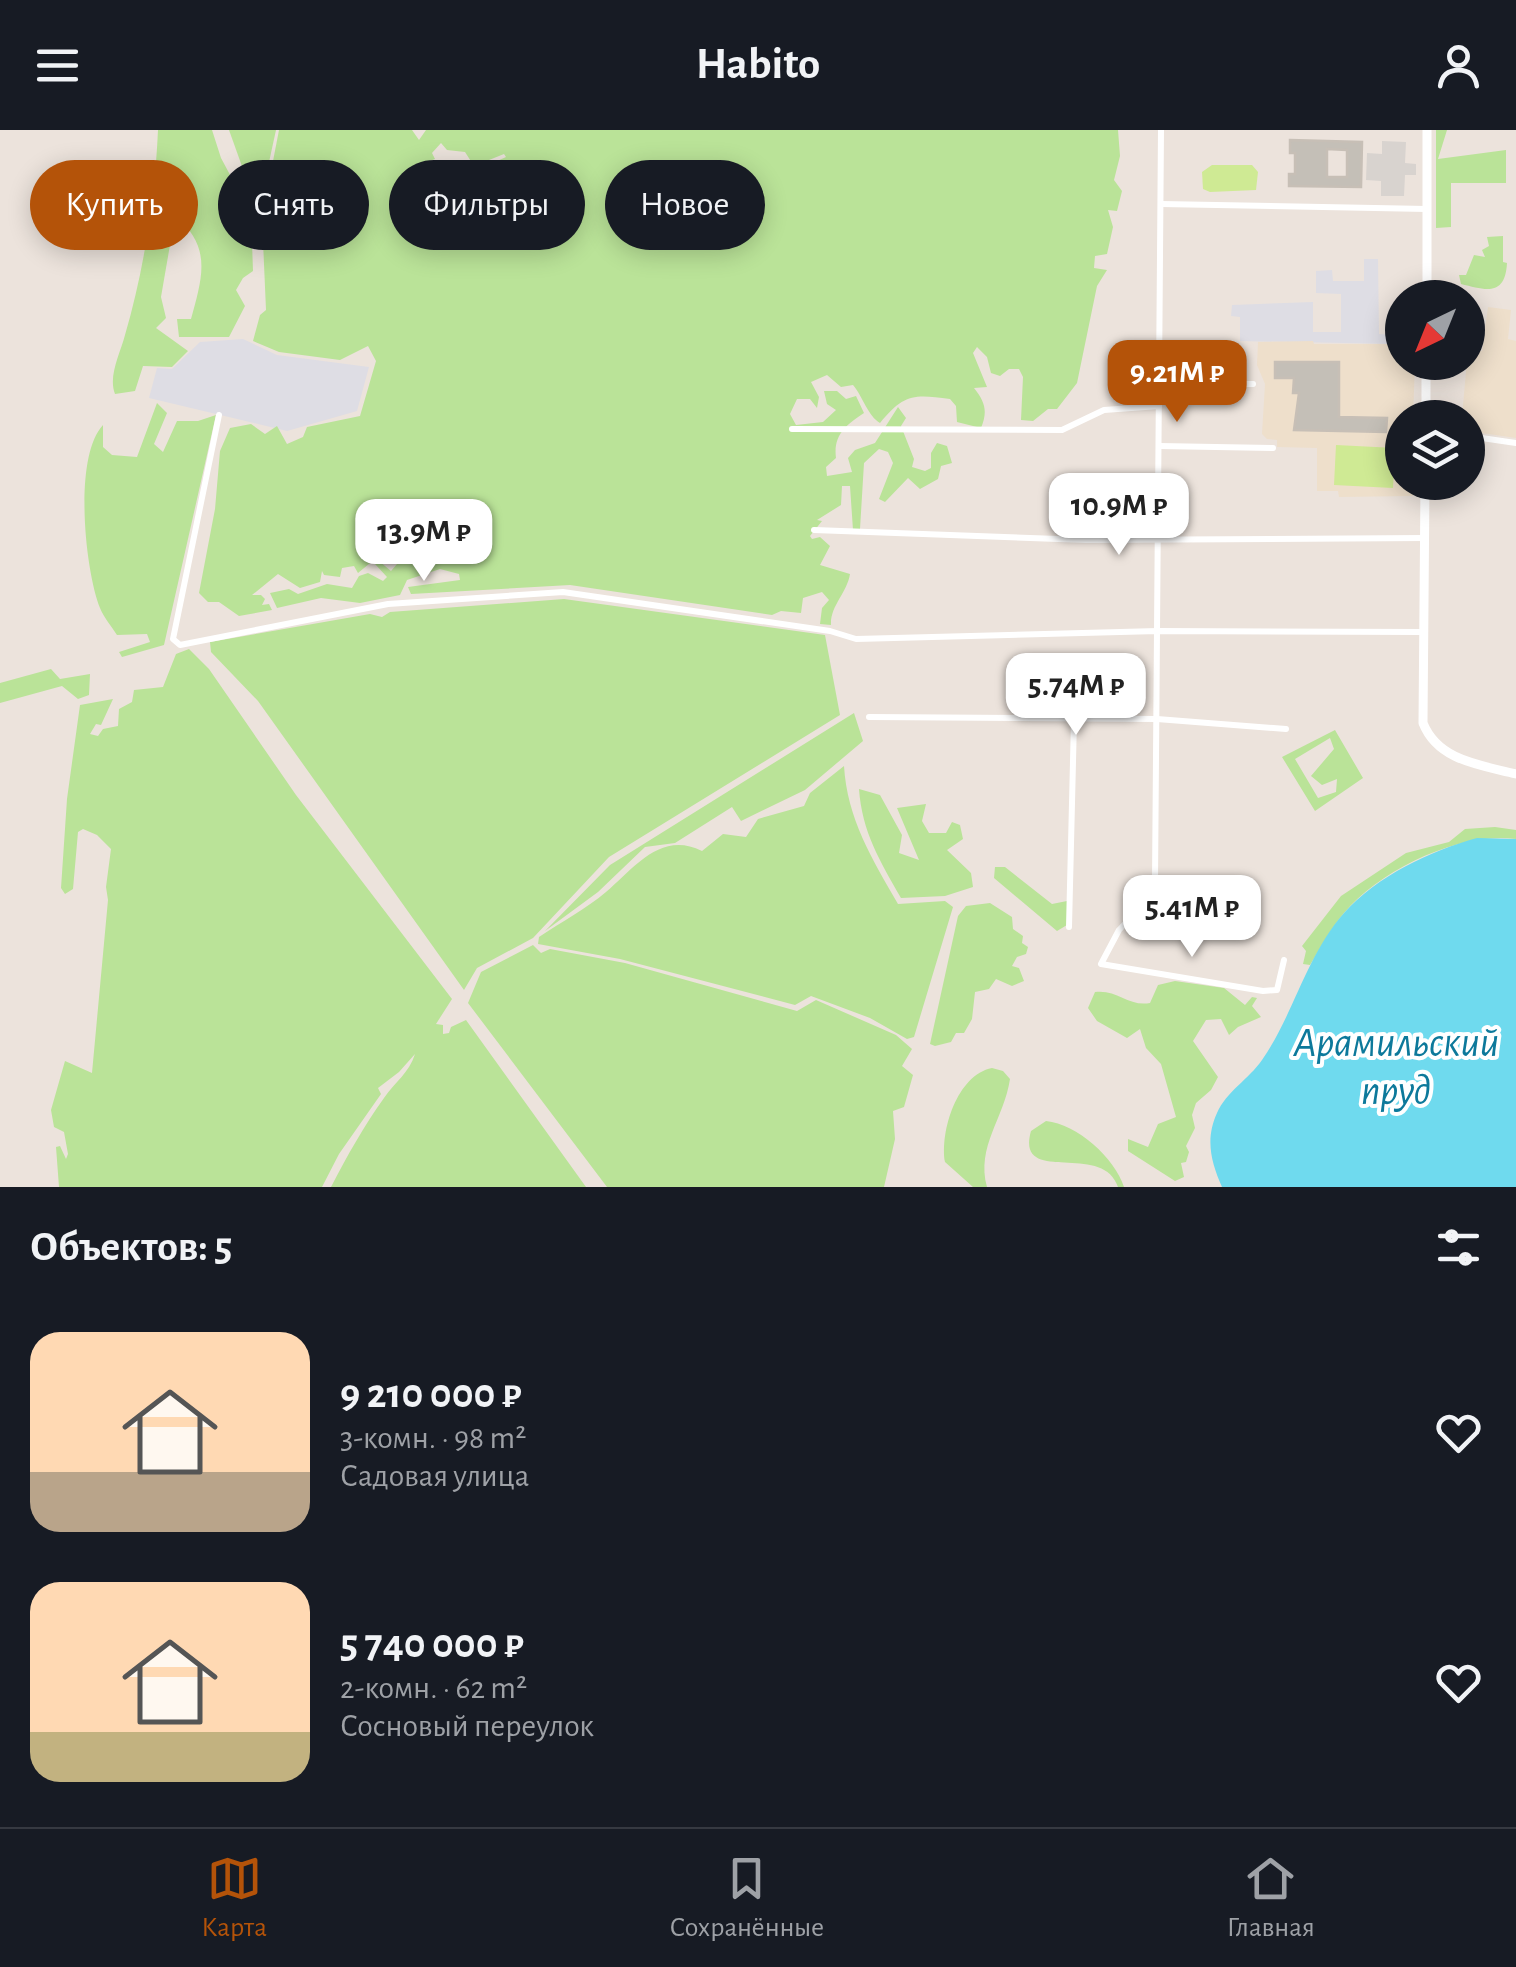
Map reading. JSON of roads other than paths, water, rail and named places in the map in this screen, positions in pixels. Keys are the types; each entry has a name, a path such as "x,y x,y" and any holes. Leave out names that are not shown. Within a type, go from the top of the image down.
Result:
{"main road":[{"path":"1427,130 1427,280"},
{"path":"1425,500 1420,694 1427,733 1442,750 1467,762 1516,774"}],"street":[{"path":"1161,130 1152,897 1120,930 1101,964 1263,991 1276,990 1284,960"},
{"path":"1161,204 1427,209"},
{"path":"1160,384 1253,384"},
{"path":"792,429 1062,430 1104,410 1159,406"},
{"path":"219,415 173,639 180,645 388,604 563,592 830,631 856,639 1158,631 1423,632"},
{"path":"1485,438 1516,443"},
{"path":"1159,446 1273,448"},
{"path":"814,530 984,539 1425,538"},
{"path":"869,717 1157,719 1286,729"},
{"path":"1068,927 1074,720"}],"water":[{"name":"Арамильский пруд","path":"1477,838 1516,839 1516,1187 1222,1187 1211,1150 1217,1113 1273,1042 1331,930 1357,900 1388,876 1441,850"}]}
